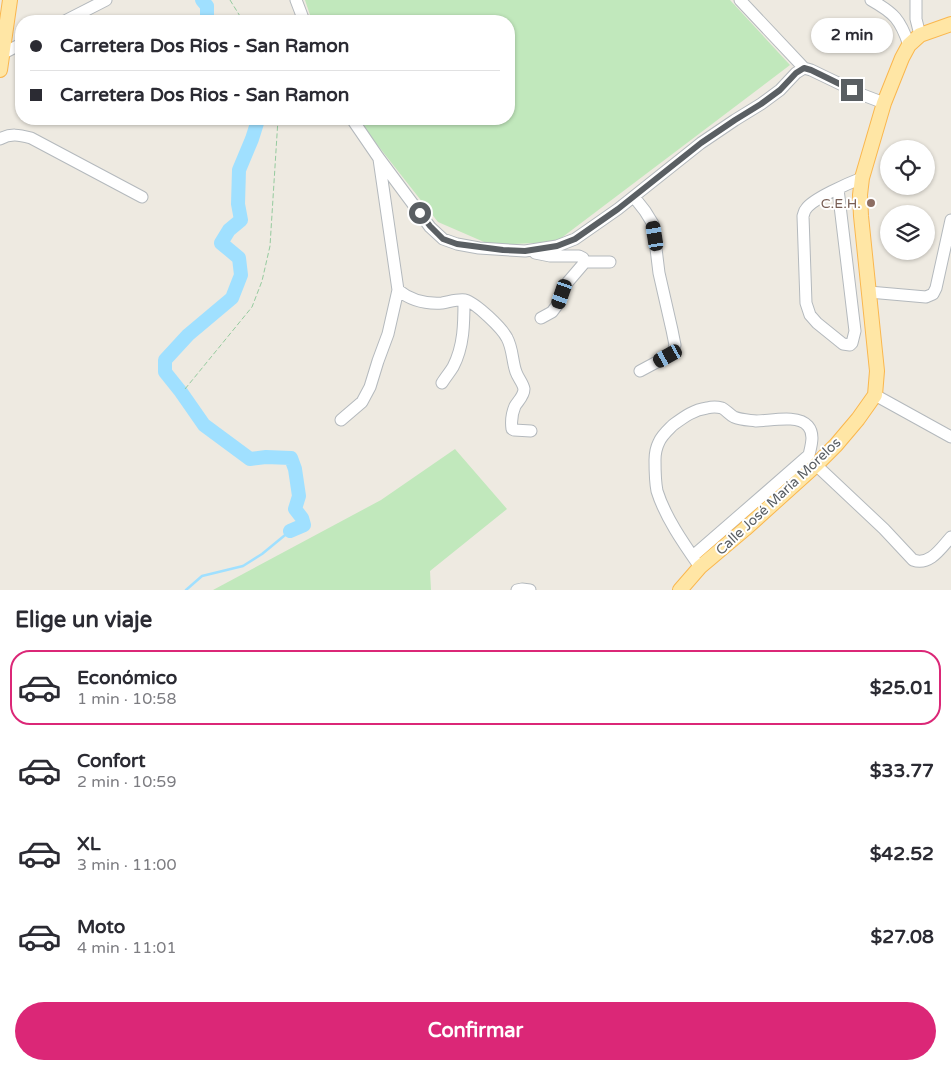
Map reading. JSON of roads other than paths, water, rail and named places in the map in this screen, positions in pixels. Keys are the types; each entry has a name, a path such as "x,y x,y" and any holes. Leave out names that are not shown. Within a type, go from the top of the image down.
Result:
{"main road":[{"path":"0,70 10,0"},
{"path":"875,395 877,371 861,216 860,196 862,178 884,103 909,45 920,35 951,24"},
{"name":"Calle José María Morelos","path":"680,590 696,561 745,529 816,465 858,419 875,395"}],"street":[{"path":"77,15 106,0"},
{"path":"296,0 302,15"},
{"path":"740,0 804,68 884,103"},
{"path":"871,0 895,16 904,29 909,45"},
{"path":"916,0 916,19 920,35"},
{"path":"2,54 15,47"},
{"path":"525,251 557,246 575,239 634,197 701,143 780,90 796,73 804,68"},
{"path":"356,125 430,226 443,239 479,248 525,251 550,256 579,256 585,262"},
{"path":"0,139 7,135 16,134 30,138 142,198"},
{"path":"341,420 362,402 370,387 388,334 398,290 378,157"},
{"path":"838,189 854,332 854,340 850,345 843,344 810,315 806,303 803,216 806,208 814,202 838,189 862,178"},
{"path":"634,197 653,224 659,273 675,345 668,356 640,371"},
{"path":"869,292 926,297 933,294 951,220"},
{"path":"541,318 552,312 558,304 567,283 585,262 610,262"},
{"path":"398,290 405,296 429,303 464,300 474,305 493,321 506,337 513,353 517,374 524,389 514,410 512,429 532,431"},
{"path":"442,383 453,366 462,342 464,300"},
{"path":"875,395 951,437"},
{"path":"708,408 722,408 732,416 745,420 793,419 802,421 808,426 812,435 809,455 696,561 667,514 657,490 654,472 655,453 658,442 665,432 685,415 708,408"},
{"path":"816,465 884,529 913,560 919,562 929,559 951,537"},
{"path":"517,590 530,590"}],"waterway":[{"path":"202,0 207,6 207,15"},
{"path":"256,125 239,170 238,204 241,220 229,230 221,243 239,258 241,275 232,298 188,335 165,360 165,372 204,425 250,459 266,457 291,458 295,469 299,496 295,509 302,518 304,525 290,531"},
{"path":"186,590 202,576 243,566 262,554 290,531"}],"place":[{"name":"C.E.H.","path":"871,203"}]}
